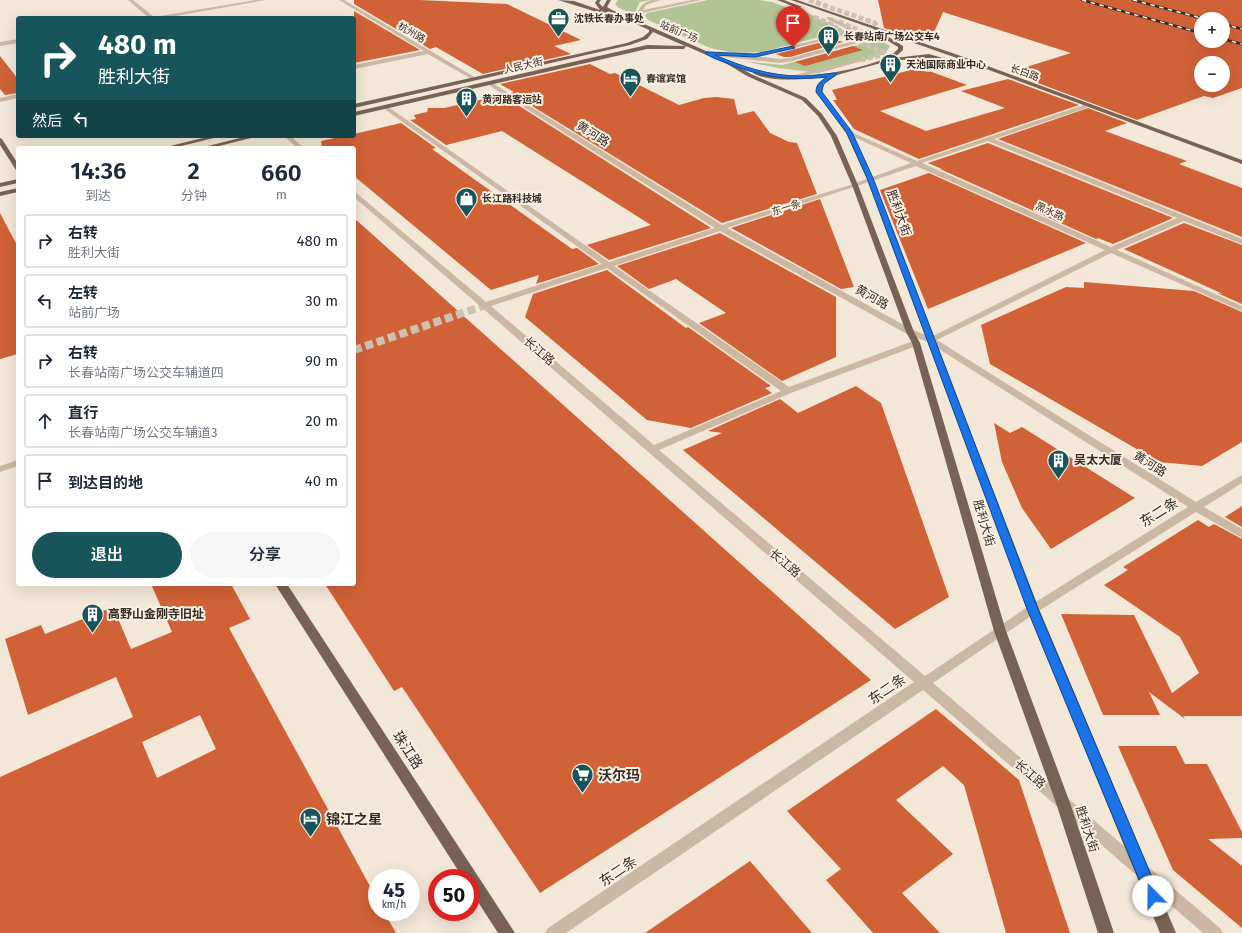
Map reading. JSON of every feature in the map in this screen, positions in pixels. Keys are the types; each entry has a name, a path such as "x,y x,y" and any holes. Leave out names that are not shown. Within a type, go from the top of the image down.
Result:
{"main road":[{"path":"560,0 581,4 597,11 612,15"},
{"path":"599,0 597,3 600,8 625,21 638,24"},
{"name":"站前广场","path":"609,0 605,7 607,9 638,24 707,53 730,58 762,74 787,78 816,77 835,74 879,62 896,55 901,49 900,46 870,27 829,18 779,0"},
{"name":"长白路","path":"793,0 963,59 1242,163"},
{"name":"人民大街","path":"356,106 635,42 645,38 651,32 651,29"},
{"name":"人民大街","path":"356,114 647,47 672,46 697,49"},
{"name":"长白路","path":"879,62 907,57 938,58 1084,107 1242,163"},
{"name":"胜利大街","path":"730,58 749,75 804,98 820,115 834,136 855,185 910,332 916,343 1000,631 1063,803 1106,933"},
{"name":"胜利大街","path":"835,74 822,82 819,86 819,92 849,132 870,178 1033,609 1168,933"},
{"path":"174,146 210,138"},
{"path":"212,146 247,138"},
{"path":"0,140 16,166"},
{"path":"0,185 16,181"},
{"path":"0,194 16,190"},
{"name":"珠江路","path":"282,586 508,933"}],"street":[{"path":"130,0 151,16"},
{"path":"166,16 264,0"},
{"name":"杭州路","path":"340,0 475,78"},
{"path":"638,24 640,12 644,4 659,0"},
{"path":"640,12 700,0"},
{"path":"796,6 802,12 814,17"},
{"path":"707,53 730,58 780,61 790,60 856,42 857,37 850,29 829,18"},
{"path":"730,58 769,53 838,36 846,33 850,29"},
{"path":"0,44 16,41"},
{"path":"356,67 429,52"},
{"path":"787,78 812,74 861,60"},
{"name":"黄河路","path":"489,83 721,228 910,332 931,340 1196,507 1242,534"},
{"path":"0,100 16,96"},
{"path":"385,107 608,266 788,391"},
{"name":"东一条","path":"486,305 855,185 870,178 1084,107"},
{"name":"黑水路","path":"849,132 1242,309"},
{"path":"289,138 299,146"},
{"path":"988,139 1242,242"},
{"name":"长江路","path":"356,195 1215,933"},
{"path":"931,340 1111,250 1184,218"},
{"path":"652,449 788,391 916,343"},
{"path":"0,469 16,464"},
{"name":"东二条","path":"553,933 1033,609 1242,478"}],"green space":[{"path":"618,0 650,0 640,2 634,14 619,8 615,4"},
{"path":"708,0 759,0 772,2 835,25 842,29 842,31 762,52 734,53 710,48 648,20 645,16 647,13"},
{"path":"869,33 890,46 885,54 819,73 778,68 743,61 782,65 873,41"}],"building":[{"path":"354,0 419,0 507,4 581,40 554,46 571,54 483,74 436,47 430,49 354,4"},
{"path":"878,0 1242,0 1242,88 1213,98 1204,96 1137,120 1019,76 1023,75 1020,69 1071,53 943,12 935,30 918,35 902,34 884,28"},
{"path":"354,11 420,50 356,63 356,16 354,16"},
{"path":"834,39 843,42 790,57 784,57 776,54"},
{"name":"长春站南广场公交车4","path":"853,46 863,50 805,66 795,62"},
{"path":"0,56 16,76 16,93 5,95 0,89"},
{"path":"590,64 610,74 615,73 679,105 704,98 716,97 734,99 738,115 754,111 770,133 789,142 797,143 817,194 722,223 511,93 514,92 500,84"},
{"path":"911,70 932,72 967,85 880,111 926,131 1005,108 961,91 1008,79 1079,105 919,159 854,129 833,100 837,100 832,90"},
{"path":"502,95 711,228 609,260 587,245 651,225 502,131 446,145 410,120 416,119 414,115 427,112 428,108 444,108"},
{"path":"1088,108 1127,123 1105,131 1187,161 1179,164 1242,188 1242,237 998,139"},
{"name":"长江路科技城","path":"401,123 436,148 432,149 572,249 577,248 599,264 536,284 539,275 491,290 356,178 356,146 322,146 321,141 335,138 356,138 356,134"},
{"path":"988,143 1173,218 1113,244 1098,238 1096,239 928,163"},
{"path":"929,173 1086,243 928,309 880,190"},
{"path":"820,199 854,287 841,289 731,228"},
{"path":"0,213 16,243 16,355 0,359"},
{"path":"356,220 871,680 540,893 402,687 394,691 326,586 356,586"},
{"path":"1184,223 1242,245 1242,304 1124,249"},
{"path":"720,233 836,297 836,357 782,381 699,323 726,313 676,279 649,289 617,266"},
{"path":"607,270 686,328 688,327 771,386 765,388 772,393 691,428 647,420 525,317 533,294"},
{"path":"1084,282 1194,291 1242,312 1242,442 1202,466 1159,462 990,364 981,325 1066,287 1084,288"},
{"path":"856,386 881,403 949,597 895,629 683,450 722,433 708,431 780,399 798,413"},
{"name":"吴太大厦","path":"994,423 1010,433 1022,427 1135,498 1051,549 1022,508 1002,462"},
{"path":"1242,506 1242,527 1225,517"},
{"path":"1198,520 1209,527 1214,524 1242,539 1242,716 1183,716 1185,719 1149,692 1160,715 1103,715 1061,614 1134,615 1172,693 1199,673 1180,637 1104,585 1128,570 1123,567"},
{"path":"152,586 232,586 250,619 229,628 368,883 368,921 389,921 396,933 0,933 0,777 133,717 116,677 28,715 5,639 41,625 45,634 113,607 131,649 172,632","holes":["200,715 216,749 157,778 142,742"]},
{"path":"936,709 1019,780 1070,933 1006,933 964,785 943,766 896,800 953,854 902,893 940,933 873,933 826,880 841,869 787,811"},
{"path":"1118,746 1176,746 1185,764 1207,764 1242,832 1242,838 1208,839 1242,866 1242,928 1173,870"},
{"path":"750,861 812,933 645,933"}],"tunnel":[{"path":"809,0 875,23 877,29 864,33 837,21"},
{"path":"814,17 831,24 845,35 883,52 881,55 861,60"},
{"path":"356,349 486,305"}],"railway":[{"path":"1082,0 1194,31"},
{"path":"1133,0 1194,16"},
{"path":"1230,26 1242,29"},
{"path":"1230,41 1242,44"}],"place":[{"name":"沈铁长春办事处","path":"558,38"},
{"name":"长春站南广场公交车4","path":"828,56"},
{"name":"天池国际商业中心","path":"891,84"},
{"name":"春谊宾馆","path":"630,98"},
{"name":"黄河路客运站","path":"467,118"},
{"name":"长江路科技城","path":"466,218"},
{"name":"吴太大厦","path":"1058,480"},
{"name":"高野山金刚寺旧址","path":"93,634"},
{"name":"沃尔玛","path":"583,794"},
{"name":"锦江之星","path":"310,838"}],"route":[{"path":"793,47 755,55 707,53 741,68 774,76 802,78 835,74 822,82 819,86 819,92 849,132 870,178 1033,609 1153,896"}]}
